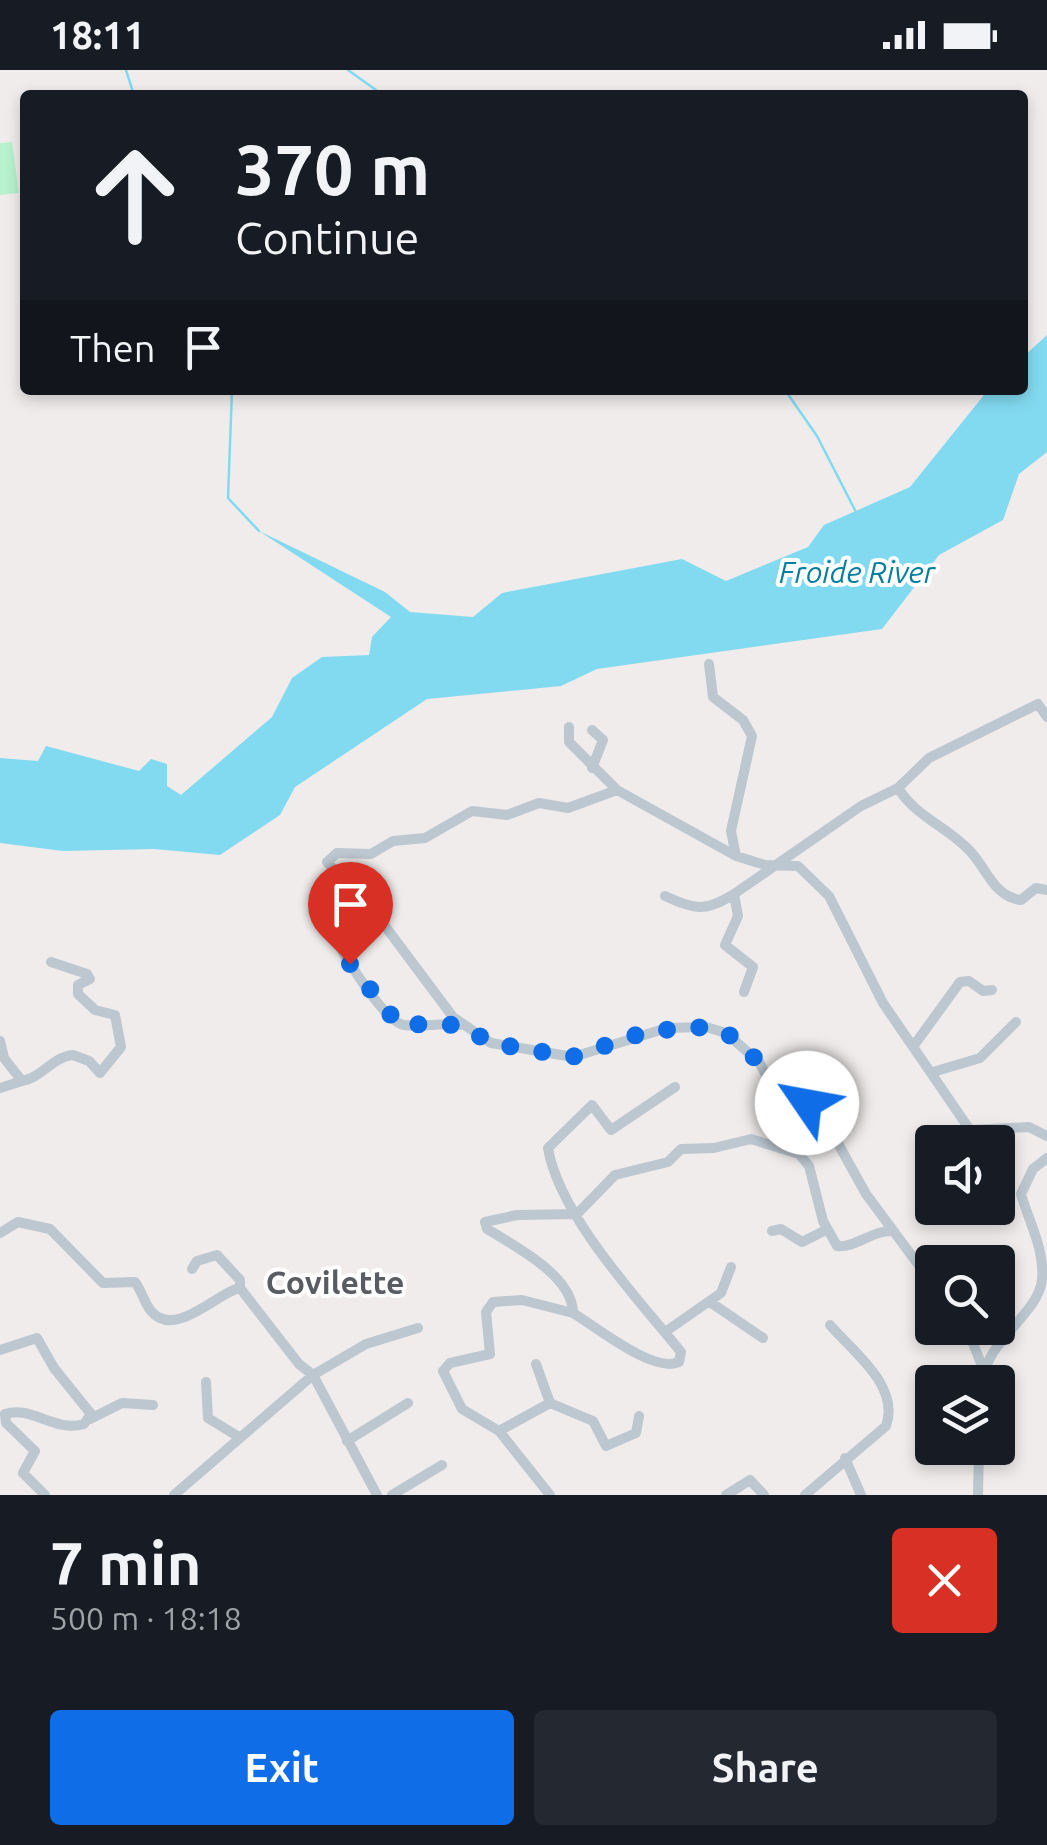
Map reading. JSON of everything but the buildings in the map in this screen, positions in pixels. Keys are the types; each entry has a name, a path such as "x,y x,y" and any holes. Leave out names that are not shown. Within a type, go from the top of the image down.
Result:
{"street":[{"path":"709,664 714,697 743,720 752,736 731,830 736,856"},
{"path":"665,896 694,910 706,910 861,806 898,788 929,758 1038,704 1047,717"},
{"path":"568,727 568,742 617,790 736,856 771,865 798,866 828,896 883,1003 915,1044 970,1130 1029,1127 1047,1136"},
{"path":"592,730 603,740 592,768"},
{"path":"898,788 908,804 970,851 988,878 1007,896 1021,900 1036,888 1047,890"},
{"path":"617,790 568,808 539,803 508,814 472,811 425,838 392,841 371,854 332,854 328,866 370,911 461,1025 491,1043 572,1057 666,1028 706,1027 726,1032 759,1062 772,1086 807,1103 825,1120 866,1194 915,1260"},
{"path":"734,894 738,916 726,945 752,964 752,980 744,992"},
{"path":"370,911 342,915 332,931 350,964 391,1018 409,1026 432,1022 461,1025"},
{"path":"1,1085 37,1078 52,1063 73,1055 89,1061 100,1073 122,1047 120,1023 78,994 78,985 90,978 87,974 51,962"},
{"path":"915,1044 960,982 986,992 992,990"},
{"path":"933,1072 980,1058 1016,1022"},
{"path":"0,1040 4,1058 22,1082"},
{"path":"550,1495 499,1432 462,1409 450,1391 445,1366 490,1354 493,1346 486,1312 494,1302 522,1300 573,1313 621,1346 674,1365 681,1352 577,1214 550,1164 548,1148 592,1105 611,1130 675,1087"},
{"path":"573,1313 572,1302 548,1272 484,1225 490,1218 577,1214 616,1175 668,1162 681,1149 714,1148 751,1139 783,1146 809,1166 826,1230 842,1248 877,1230 893,1230"},
{"path":"990,1365 1003,1337 1039,1291 1042,1276 1037,1239 1022,1186 1047,1158"},
{"path":"0,1232 18,1222 50,1229 103,1283 135,1282 150,1311 162,1318 196,1314 240,1288"},
{"path":"772,1231 781,1229 802,1242 826,1230"},
{"path":"192,1269 199,1260 217,1255 240,1280 240,1288 299,1364 313,1375 377,1495"},
{"path":"665,1332 710,1302 724,1288 731,1267"},
{"path":"710,1302 763,1338"},
{"path":"805,1495 886,1426 892,1412 890,1394 830,1325"},
{"path":"182,1492 239,1437 313,1375 366,1344 418,1328"},
{"path":"3,1345 41,1341 54,1368 88,1408 90,1419"},
{"path":"536,1364 550,1402 593,1421 606,1446 636,1433 640,1416"},
{"path":"206,1382 208,1418 239,1437"},
{"path":"499,1432 550,1402"},
{"path":"44,1495 23,1473 35,1451 6,1424 5,1414 26,1414 62,1428 122,1403 154,1405"},
{"path":"346,1441 408,1403"},
{"path":"845,1458 861,1495"},
{"path":"392,1495 442,1465"},
{"path":"978,1495 979,1465"},
{"path":"726,1495 750,1480 764,1495"}],"green space":[{"path":"12,142 19,193 0,195 0,143"}],"water":[{"name":"Froide River","path":"1047,335 1047,452 1019,474 1003,520 939,555 882,629 597,669 561,686 427,699 295,787 280,815 220,855 154,849 63,851 0,843 0,758 38,761 46,746 139,771 151,759 167,764 167,786 181,795 272,717 292,678 322,657 369,655 372,637 391,617 259,531 385,592 410,612 473,617 502,593 682,559 726,581 808,547 824,525 910,487 984,395 1028,395 1028,352"}],"waterway":[{"path":"126,70 132,90"},
{"path":"348,70 376,90"},
{"path":"232,395 228,498 259,531"},
{"path":"788,395 817,436 857,514"}],"district":[{"name":"Covilette","path":"335,1282"}],"route":[{"path":"350,964 398,1024 461,1025 491,1043 507,1047 572,1057 666,1028 706,1027 726,1032 759,1062 772,1086 807,1103"}]}
